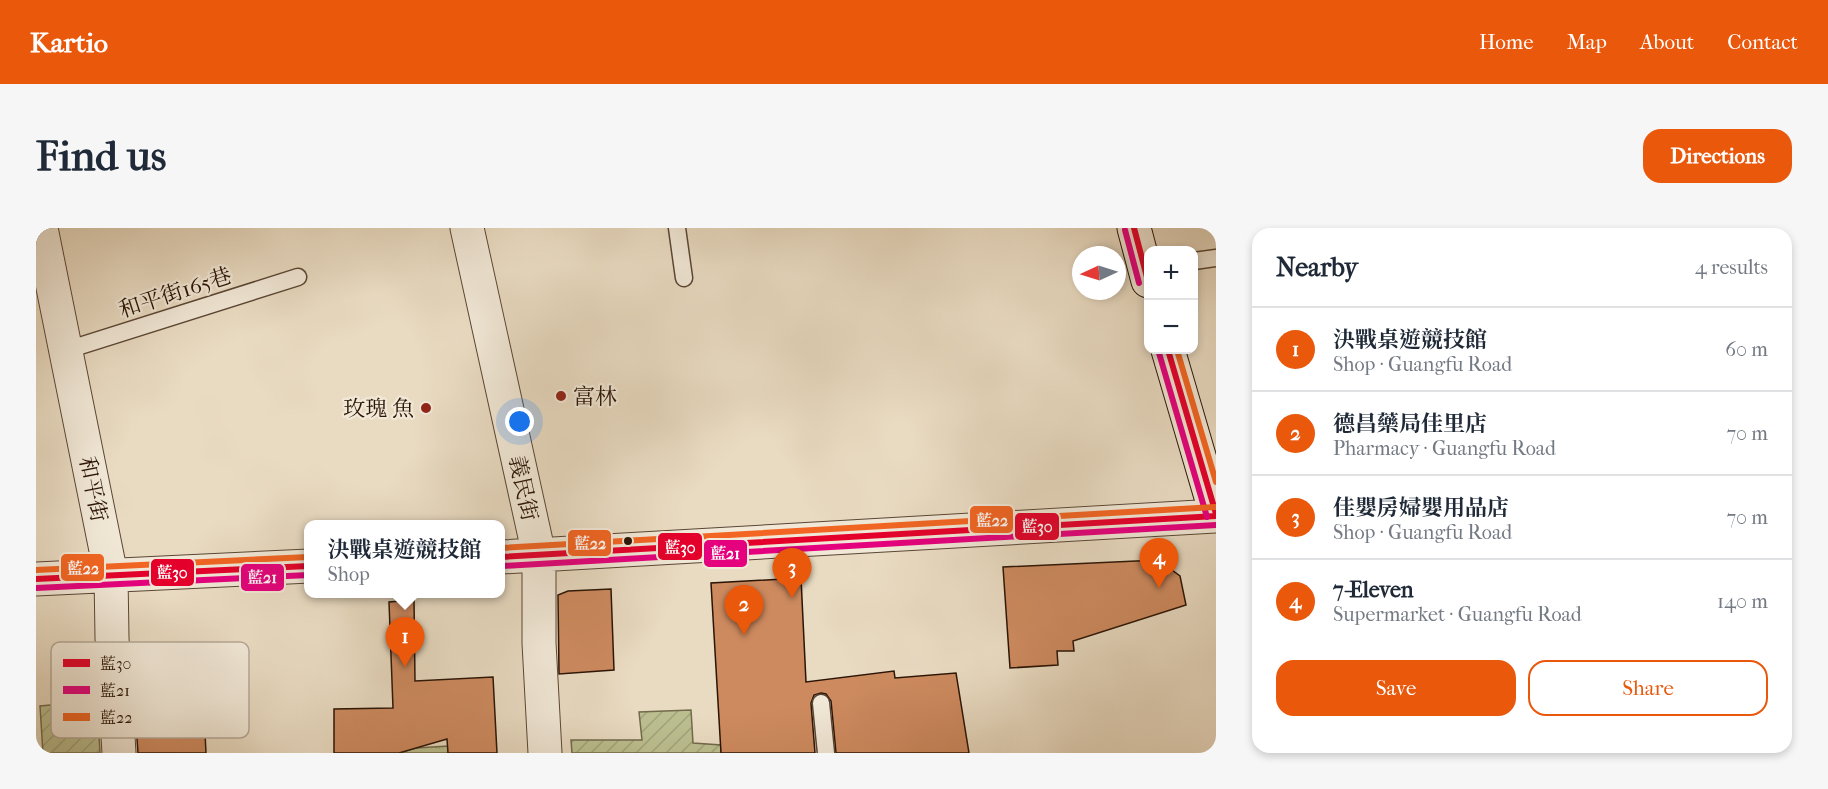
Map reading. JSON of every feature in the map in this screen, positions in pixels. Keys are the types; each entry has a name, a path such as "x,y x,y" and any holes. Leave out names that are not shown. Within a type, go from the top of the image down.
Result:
{"street":[{"name":"和平街","path":"42,228 111,575 112,642"},
{"name":"義民街","path":"467,228 539,555 539,643 545,753"},
{"path":"1134,228 1144,262"},
{"path":"505,557 1216,515 1169,354"},
{"path":"36,579 304,566"},
{"name":"和平街","path":"118,738 119,753"}],"lane":[{"path":"677,228 684,278"},
{"path":"1198,260 1216,258"},
{"name":"和平街165巷","path":"67,350 298,277"},
{"path":"820,703 826,753"}],"green space":[{"path":"51,705 51,738 99,738 100,753 43,753 40,706"},
{"path":"691,710 693,743 721,745 721,753 572,753 571,740 642,740 639,712"},
{"path":"448,746 448,753 399,753 416,748"}],"building":[{"path":"1158,560 1180,576 1186,605 1073,641 1074,651 1057,651 1058,665 1010,668 1003,567"},
{"path":"801,578 806,682 894,671 895,678 956,673 969,753 836,753 831,701 826,694 821,693 814,695 811,703 815,753 721,753 711,583"},
{"path":"611,589 614,670 559,674 558,595 568,591"},
{"path":"414,600 415,681 493,677 497,753 448,753 447,739 399,753 334,753 334,709 393,708 389,602"},
{"path":"137,738 205,738 206,753 138,753"}],"transit line":[{"name":"藍30","path":"1134,228 1144,266"},
{"name":"藍21","path":"1125,230 1139,283"},
{"name":"藍21","path":"1159,354 1207,517"},
{"name":"藍30","path":"1169,354 1216,514"},
{"name":"藍22","path":"1178,354 1216,482"},
{"name":"藍22","path":"505,548 1215,507"},
{"name":"藍30","path":"505,557 1216,516"},
{"name":"藍21","path":"505,566 1216,525"},
{"name":"藍22","path":"36,570 304,557"},
{"name":"藍30","path":"36,579 304,566"},
{"name":"藍21","path":"36,588 304,575"}],"place":[{"name":"富林","path":"561,396"},
{"name":"玫瑰 魚","path":"426,408"},
{"name":"7-Eleven","path":"1159,588"},
{"name":"佳嬰房婦嬰用品店","path":"792,598"},
{"name":"德昌藥局佳里店","path":"744,635"},
{"name":"決戰桌遊競技館","path":"405,667"}]}
